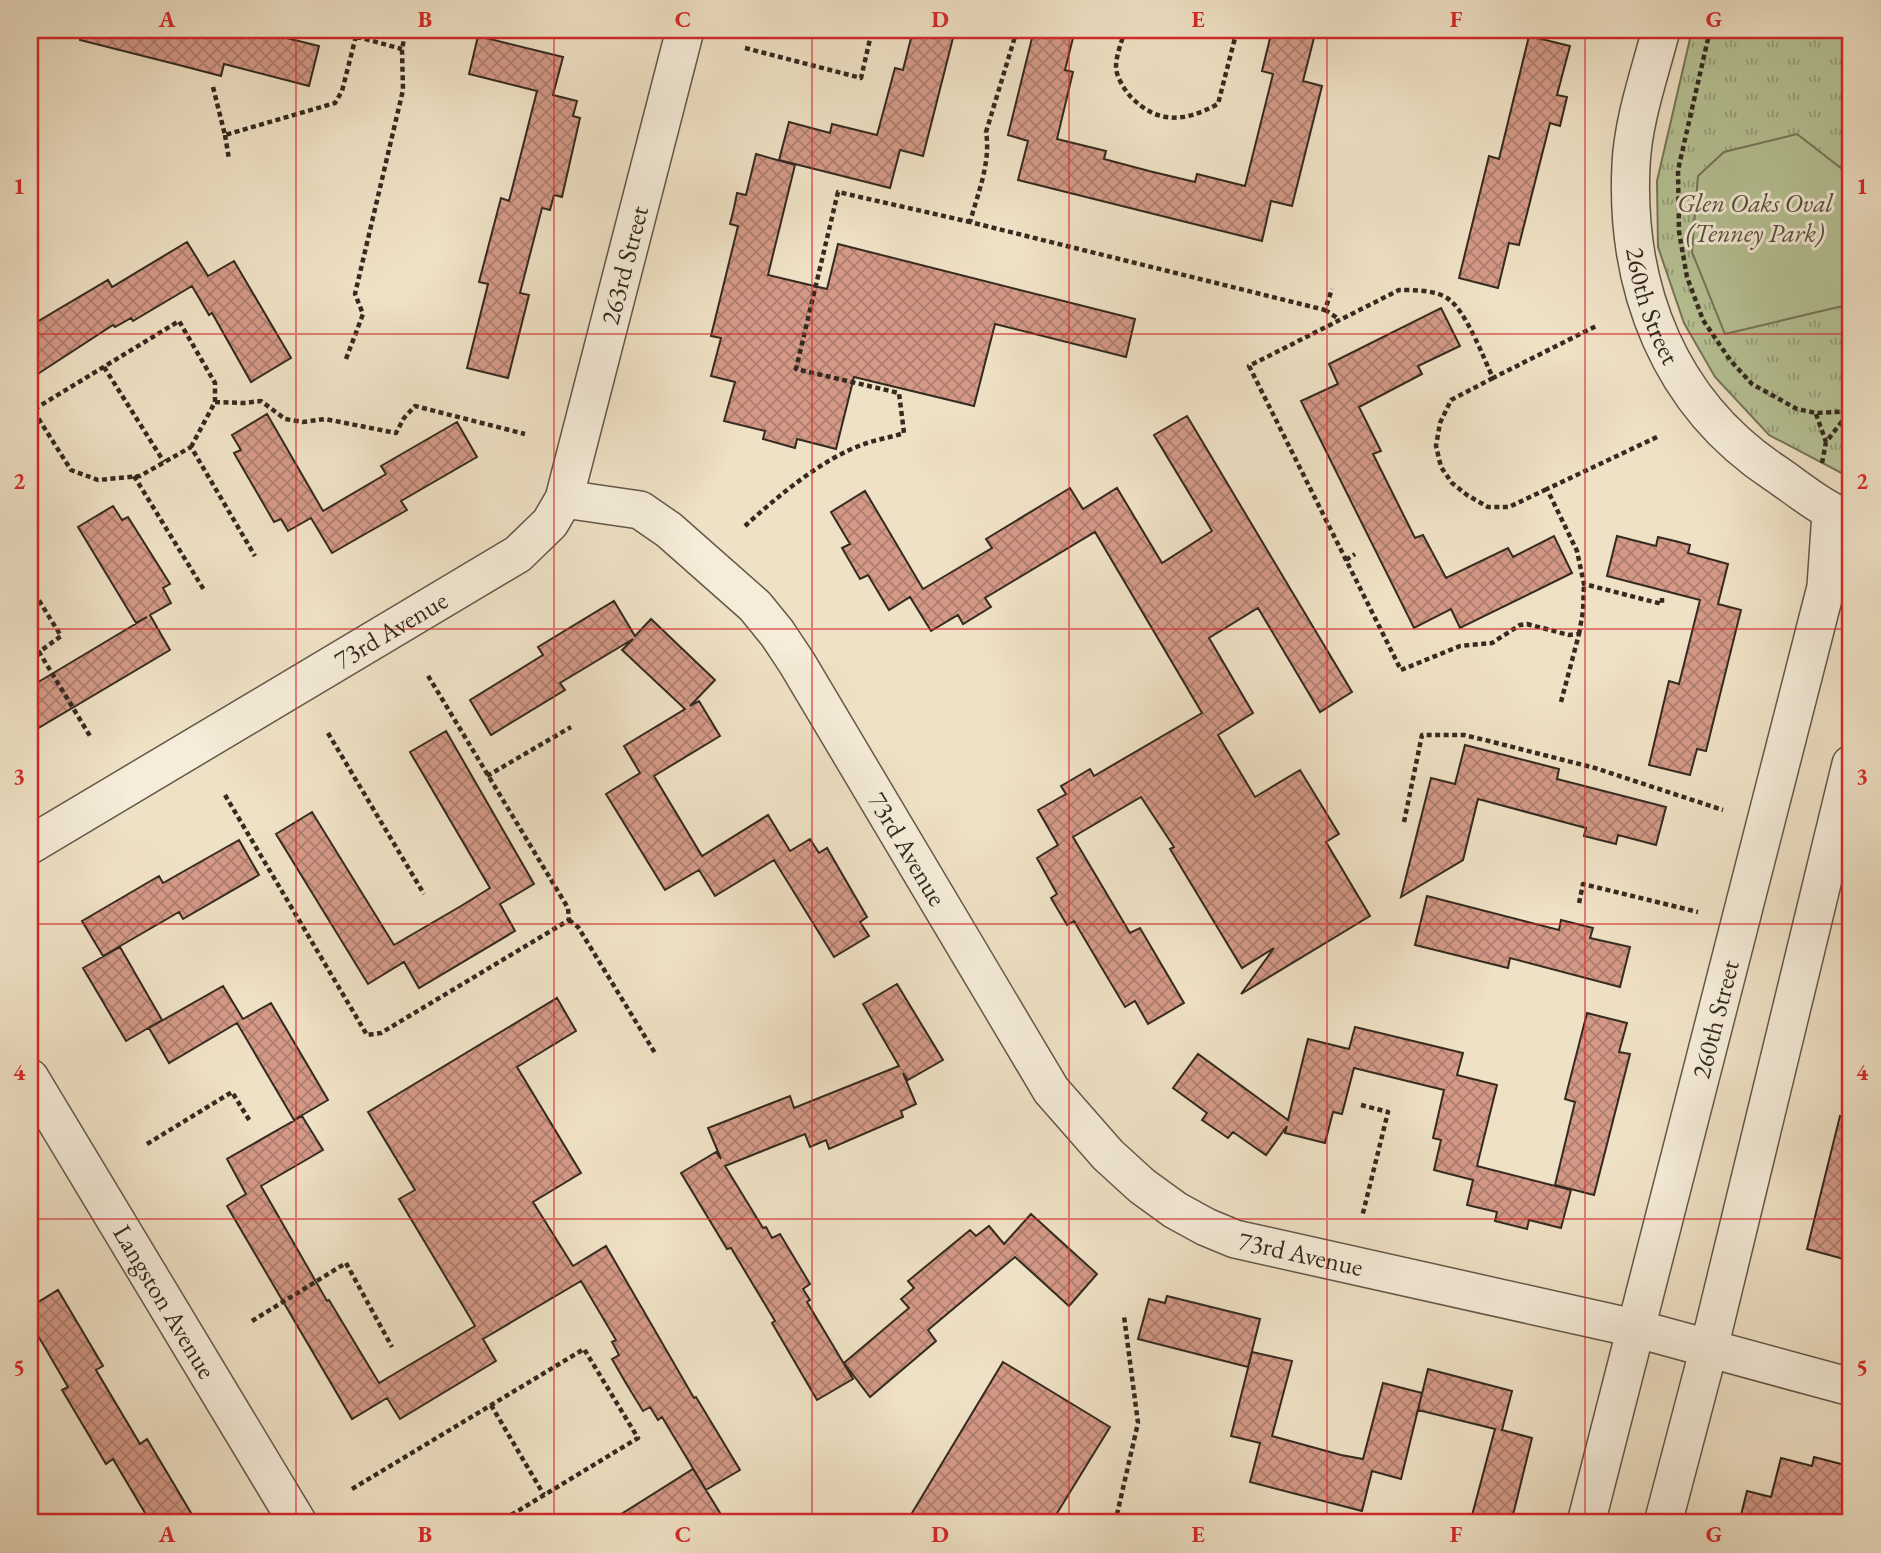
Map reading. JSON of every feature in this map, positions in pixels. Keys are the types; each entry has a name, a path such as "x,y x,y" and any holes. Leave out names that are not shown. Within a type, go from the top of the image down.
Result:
{"street":[{"name":"263rd Street","path":"564,499 685,30"},
{"name":"260th Street","path":"1586,1523 1826,587 1831,510 1749,456 1719,427 1678,373 1655,326 1643,289 1631,231 1631,163 1639,117 1661,30"},
{"name":"73rd Avenue","path":"30,845 518,554 550,523 564,499 640,510 669,530 718,571 778,632 1051,1090 1108,1155 1142,1186 1175,1210 1235,1239 1634,1328 1851,1387"},
{"path":"1663,1523 1709,1348 1851,764"},
{"name":"Langston Avenue","path":"30,1078 298,1523"}],"path":[{"path":"332,30 402,49"},
{"path":"346,359 363,314 355,294 403,90 402,49 406,30"},
{"path":"970,222 985,166 988,145 986,132 1017,30"},
{"path":"1125,30 1116,68 1124,89 1142,108 1162,118 1174,118 1194,115 1218,104 1237,30"},
{"path":"1710,30 1678,170 1679,232 1687,277 1703,320 1730,360 1752,384 1797,409 1815,413 1851,412"},
{"path":"225,135 335,103 342,91 356,36"},
{"path":"745,48 861,78 870,39"},
{"path":"213,87 229,159"},
{"path":"745,526 808,475 864,443 904,433 899,393 796,369 838,192 1325,310 1340,320"},
{"path":"1325,310 1332,289"},
{"path":"1493,378 1453,302 1444,295 1413,290 1399,290 1249,366 1401,670 1460,646 1492,643 1520,625 1527,624 1579,635"},
{"path":"179,321 215,383 215,402 191,447 140,476 98,480 71,470 33,410 104,367 179,321"},
{"path":"1596,326 1451,400 1440,423 1436,446 1441,467 1452,482 1467,495 1488,507 1509,507 1657,437"},
{"path":"104,367 164,462"},
{"path":"215,402 261,401 285,419 303,422 325,419 396,433 415,406 525,434"},
{"path":"1826,442 1851,412"},
{"path":"1815,413 1826,442 1831,510"},
{"path":"191,447 255,555"},
{"path":"134,476 204,590"},
{"path":"1547,489 1577,551 1584,584 1579,635 1562,702"},
{"path":"1346,560 1355,554"},
{"path":"1584,584 1662,604 1662,598"},
{"path":"30,586 61,636 39,652 30,654"},
{"path":"39,652 90,736"},
{"path":"428,674 568,908 569,920 578,928 655,1053"},
{"path":"487,776 570,727"},
{"path":"328,733 424,894"},
{"path":"1404,822 1422,735 1464,735 1489,741 1595,768 1723,810"},
{"path":"225,795 367,1035 381,1033 569,920"},
{"path":"1578,904 1583,884 1698,912"},
{"path":"147,1144 232,1092 251,1123"},
{"path":"1361,1105 1388,1112 1362,1217"},
{"path":"30,1201 36,1197"},
{"path":"252,1321 346,1263 392,1347"},
{"path":"1115,1523 1138,1423 1124,1316"},
{"path":"352,1489 584,1349 638,1438 498,1523"},
{"path":"491,1405 544,1495"}],"green space":[{"name":"Glen Oaks Oval (Tenney Park)","path":"1692,30 1851,30 1851,478 1769,435 1715,377 1684,323 1658,247 1657,181"},
{"path":"1797,134 1851,176 1851,304 1725,334 1692,252 1698,176 1724,152"}],"building":[{"path":"81,30 254,30 319,46 309,86 224,64 221,76 80,40"},
{"path":"913,30 935,30 954,34 923,156 900,150 890,188 779,160 789,122 830,133 832,124 877,135 895,68 903,70"},
{"path":"1034,30 1075,30 1065,70 1073,72 1057,139 1106,151 1104,159 1149,171 1195,182 1197,174 1245,186 1273,74 1262,71 1272,30 1316,30 1303,81 1322,86 1292,206 1271,201 1262,241 1018,180 1028,141 1008,135"},
{"path":"478,36 563,57 553,95 577,101 573,116 580,118 562,197 554,195 550,210 542,208 520,293 529,295 508,378 467,368 488,284 479,282 501,198 509,201 537,91 469,74"},
{"path":"1529,36 1570,46 1557,95 1567,97 1560,126 1550,123 1519,245 1509,243 1498,288 1459,278 1489,156 1499,159"},
{"path":"756,154 795,165 768,275 827,289 838,244 1135,319 1126,357 995,324 974,406 854,377 836,449 797,439 795,448 763,439 765,431 724,421 735,382 711,376 721,338 711,336 738,226 730,224 737,193 746,195"},
{"path":"187,242 208,276 234,261 291,358 251,382 212,313 209,315 192,286 133,321 131,318 115,327 113,325 30,379 30,326 108,280 112,287"},
{"path":"1441,308 1460,346 1418,366 1422,374 1359,407 1381,451 1373,454 1415,538 1423,535 1446,578 1508,548 1513,557 1554,536 1572,573 1460,628 1451,609 1414,628 1301,401 1338,384 1329,364"},
{"path":"267,414 323,511 386,474 381,466 457,422 477,457 401,501 407,510 332,553 311,518 288,531 281,519 274,522 234,453 241,450 232,435"},
{"path":"1187,416 1352,692 1320,712 1258,608 1209,638 1253,713 1218,735 1255,797 1300,770 1339,834 1326,842 1370,916 1241,994 1274,948 1242,968 1170,849 1174,847 1141,797 1073,837 1130,933 1140,928 1184,1003 1148,1024 1135,1001 1125,1007 1074,921 1067,925 1051,898 1057,894 1037,858 1058,845 1038,810 1066,794 1061,786 1090,769 1094,776 1202,713 1095,532 985,598 991,607 963,624 958,615 931,631 910,597 889,610 868,575 860,579 842,548 850,544 831,512 865,491 923,589 992,548 986,539 1070,488 1083,509 1117,488 1162,563 1212,531 1154,435"},
{"path":"113,506 122,520 128,517 170,584 163,588 171,603 150,615 170,650 30,733 30,687 147,617 136,623 78,527"},
{"path":"1617,536 1656,546 1658,537 1675,541 1690,545 1688,553 1728,564 1718,604 1741,610 1706,751 1697,749 1690,775 1649,765 1669,681 1679,684 1700,600 1607,576"},
{"path":"614,601 635,636 651,619 715,680 690,706 699,701 720,736 654,776 702,856 768,815 790,851 810,839 819,853 827,848 867,917 860,922 869,936 834,957 774,860 715,896 699,870 665,890 606,794 640,773 624,746 685,709 622,650 633,639 560,683 565,690 491,735 470,700 543,655 538,647"},
{"path":"446,731 534,884 500,904 515,931 419,988 404,962 368,984 276,834 312,812 394,945 461,906 490,888 410,752"},
{"path":"1465,745 1559,769 1557,779 1666,807 1656,845 1618,835 1616,844 1584,836 1586,828 1478,799 1463,860 1401,897 1431,778 1455,784"},
{"path":"239,840 259,875 183,919 179,912 103,956 82,921 159,876 163,883"},
{"path":"1427,896 1559,930 1561,920 1593,928 1590,938 1630,947 1620,987 1510,958 1508,968 1415,945"},
{"path":"120,947 162,1020 126,1041 83,968"},
{"path":"897,984 943,1060 908,1080 903,1073 916,1104 901,1111 903,1117 829,1149 826,1140 810,1147 805,1134 725,1166 763,1228 766,1227 772,1238 780,1234 810,1284 803,1289 810,1300 807,1302 853,1379 817,1400 772,1323 775,1321 681,1173 716,1152 721,1159 708,1128 790,1096 794,1108 899,1066 863,1004"},
{"path":"223,986 243,1019 271,1003 328,1100 294,1120 237,1023 169,1063 149,1028"},
{"path":"557,998 576,1031 517,1067 581,1173 533,1202 573,1266 606,1246 694,1398 696,1397 740,1470 706,1490 662,1417 658,1420 650,1407 643,1411 627,1385 612,1359 619,1355 612,1342 616,1340 581,1281 483,1339 496,1361 400,1419 387,1398 352,1419 227,1206 246,1194 227,1159 302,1116 323,1150 261,1186 327,1301 329,1300 379,1383 475,1326 399,1199 415,1190 368,1112"},
{"path":"1587,1013 1627,1023 1619,1052 1630,1054 1594,1195 1555,1185 1575,1102 1565,1099"},
{"path":"1355,1027 1463,1053 1457,1075 1497,1085 1477,1166 1571,1190 1561,1228 1529,1220 1527,1229 1495,1221 1497,1212 1467,1205 1473,1180 1434,1170 1441,1140 1433,1138 1444,1090 1354,1068 1342,1114 1333,1112 1325,1143 1285,1133 1287,1126 1266,1155 1233,1132 1228,1138 1202,1120 1207,1113 1173,1088 1198,1054 1288,1120 1308,1039 1349,1049"},
{"path":"1840,1116 1851,1118 1851,1261 1807,1249"},
{"path":"1031,1214 1097,1274 1069,1306 1015,1257 928,1330 936,1341 870,1397 844,1363 909,1308 901,1299 914,1288 908,1281 970,1230 976,1236 989,1226 1004,1244"},
{"path":"58,1290 103,1366 96,1370 140,1444 147,1439 197,1523 151,1523 113,1459 106,1464 62,1390 68,1387 30,1322 30,1307"},
{"path":"1167,1296 1260,1319 1248,1367 1138,1339 1149,1299 1165,1303"},
{"path":"1252,1352 1292,1361 1272,1436 1341,1455 1363,1459 1383,1383 1422,1393 1401,1479 1372,1471 1362,1511 1250,1482 1260,1443 1231,1436"},
{"path":"1003,1362 1110,1427 1051,1523 906,1523"},
{"path":"1428,1369 1512,1391 1502,1430 1532,1438 1511,1523 1470,1523 1495,1429 1418,1410"},
{"path":"1814,1457 1845,1465 1842,1474 1851,1476 1851,1518 1834,1514 1832,1523 1739,1523 1747,1491 1771,1497 1781,1458 1812,1466"},
{"path":"693,1469 720,1513 702,1523 607,1523"}]}
